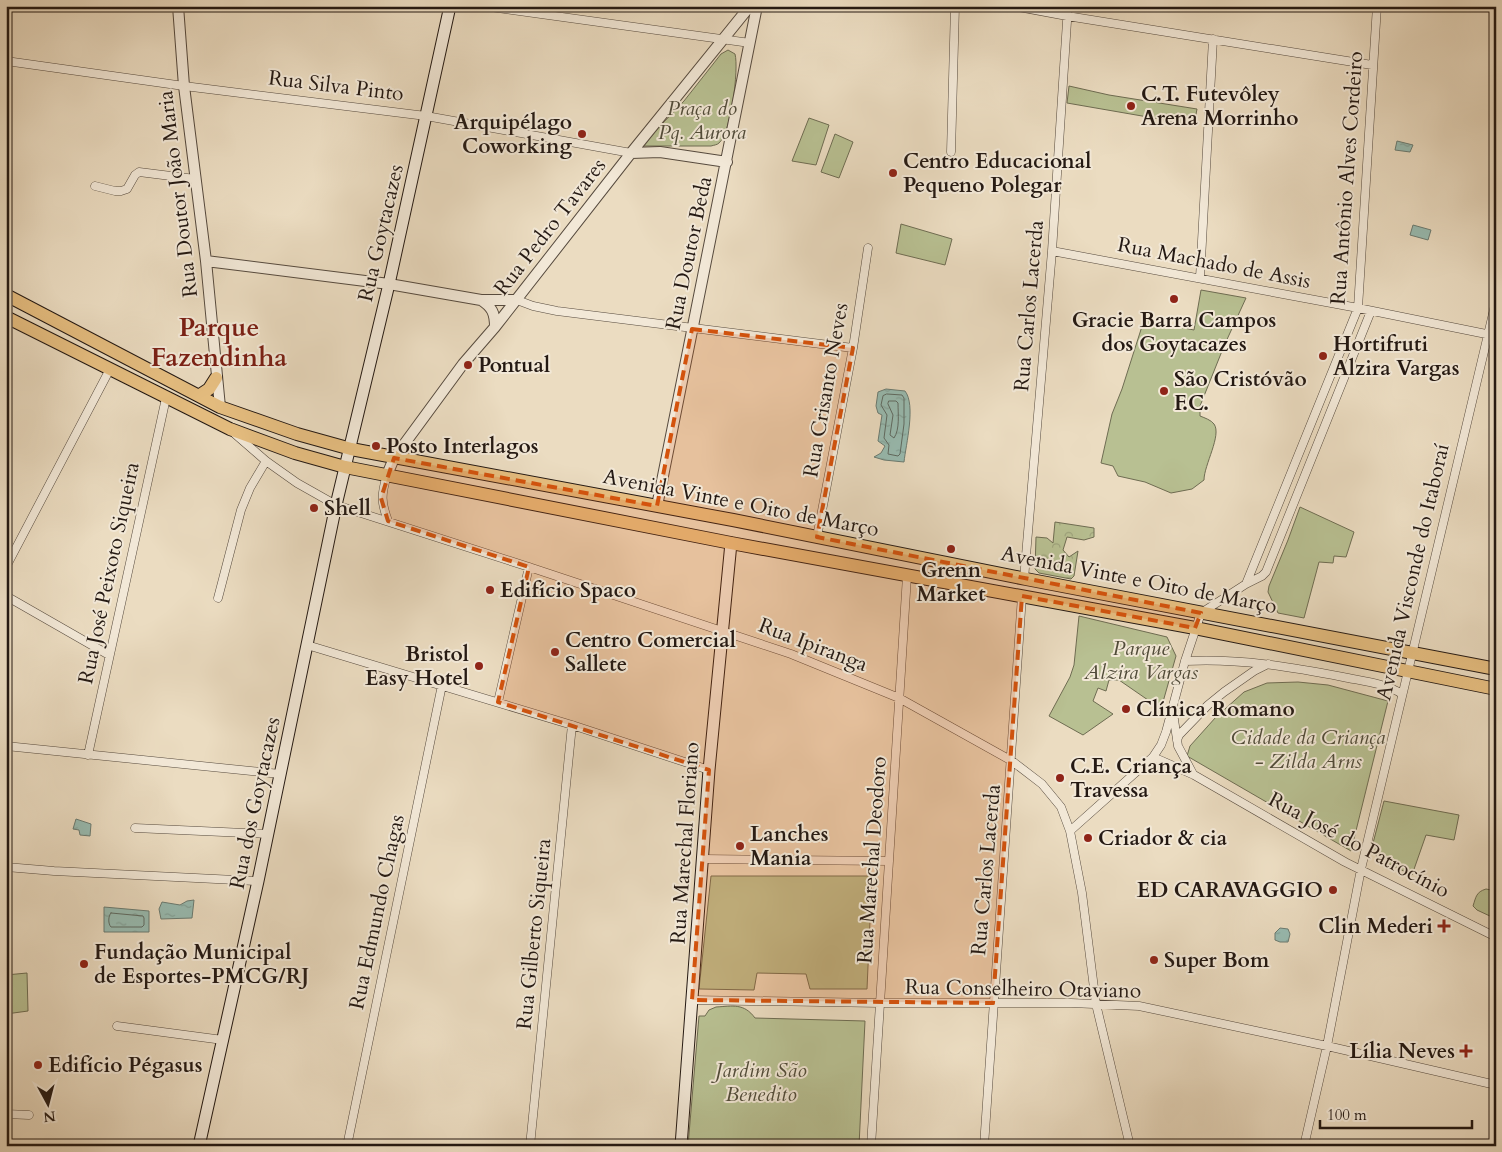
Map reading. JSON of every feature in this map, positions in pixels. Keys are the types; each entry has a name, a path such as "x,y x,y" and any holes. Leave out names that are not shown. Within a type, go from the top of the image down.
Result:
{"main road":[{"name":"Rua Goytacazes","path":"345,467 351,449 389,284 450,6"},
{"name":"Avenida Vinte e Oito de Março","path":"6,295 220,406 297,434 351,449 733,520 1024,579 1496,669"},
{"path":"6,317 230,429 295,453 345,467"},
{"path":"200,395 209,389 216,378"},
{"path":"220,406 223,421 230,429"},
{"name":"Avenida Vinte e Oito de Março","path":"345,467 731,543 1195,628 1496,689"},
{"name":"Rua dos Goytacazes","path":"199,1146 258,881 345,467"},
{"path":"731,543 733,520"},
{"name":"Rua Marechal Floriano","path":"680,1146 709,770 731,543"}],"street":[{"name":"Rua Doutor João Maria","path":"178,6 184,86 206,261 220,406"},
{"path":"484,6 750,43"},
{"name":"Rua Pedro Tavares","path":"387,475 394,458 463,364 517,300 631,153 750,6"},
{"name":"Rua Doutor Beda","path":"657,506 757,6"},
{"path":"950,152 955,6"},
{"path":"1013,6 1372,65"},
{"name":"Rua Carlos Lacerda","path":"1024,579 1052,250 1068,6"},
{"name":"Rua Antônio Alves Cordeiro","path":"1246,584 1358,308 1377,6"},
{"path":"1200,278 1213,40"},
{"name":"Rua Silva Pinto","path":"6,61 184,86 426,116 631,153 660,152 727,162"},
{"path":"646,135 653,147 660,152"},
{"path":"95,186 121,191 127,189 135,174 139,172 195,179"},
{"name":"Rua Crisanto Neves","path":"817,537 853,348 868,248"},
{"name":"Rua Machado de Assis","path":"1052,250 1371,310 1492,335"},
{"path":"206,261 389,284 480,300 517,300 533,306 557,311 853,348"},
{"path":"480,300 490,306 495,314 495,327"},
{"name":"Avenida Visconde do Itaboraí","path":"1304,1146 1327,1046 1361,869 1412,653 1492,335 1496,301"},
{"name":"Rua Antônio Alves Cordeiro","path":"1201,613 1266,572 1371,310"},
{"path":"6,567 110,369"},
{"name":"Rua José Peixoto Siqueira","path":"88,755 166,398"},
{"name":"Rua Ipiranga","path":"230,429 266,461 297,483 336,505 529,566 791,654 899,698 1012,761 1042,784 1061,807 1070,831 1082,893 1096,1004 1130,1146"},
{"path":"218,598 241,510 250,488 266,461"},
{"path":"1296,462 1307,466"},
{"path":"387,475 381,498 388,521"},
{"path":"498,702 529,566"},
{"name":"Rua Marechal Deodoro","path":"871,1146 907,576"},
{"path":"6,596 109,655"},
{"name":"Rua Carlos Lacerda","path":"984,1146 1022,596"},
{"path":"1070,831 1153,757 1161,745 1201,613"},
{"path":"307,645 572,725 709,770"},
{"path":"1185,661 1222,660 1268,664 1378,684 1395,689 1402,694"},
{"path":"1177,740 1179,735 1218,696 1241,679 1268,664"},
{"name":"Rua Edmundo Chagas","path":"347,1146 442,685"},
{"path":"1173,708 1177,740 1184,758 1194,774"},
{"name":"Rua Gilberto Siqueira","path":"530,1146 572,725"},
{"path":"6,746 280,774"},
{"name":"Rua José do Patrocínio","path":"1153,757 1194,774 1361,869 1496,937"},
{"path":"135,828 268,834"},
{"path":"703,859 890,861"},
{"path":"6,867 258,881"},
{"name":"Rua Conselheiro Otaviano","path":"692,1000 880,1003 993,1002 1139,1006 1327,1046 1496,1085"},
{"path":"117,1026 223,1040"},
{"path":"6,1114 29,1114"}],"highlighted area":[{"path":"692,329 853,348 817,537 1201,613 1195,628 1022,596 993,1003 692,1000 709,770 498,702 529,567 388,521 381,498 394,458 657,506"}],"green space":[{"name":"Praça do Pq. Aurora","path":"728,50 735,54 735,86 727,127 719,143 711,146 641,146 684,101 721,54"},
{"name":"C.T. Futevôley Arena Morrinho","path":"1069,86 1109,95 1197,109 1194,125 1067,103"},
{"path":"809,118 829,125 816,165 792,161"},
{"path":"835,134 853,142 839,178 821,172"},
{"path":"901,224 952,239 945,265 896,253"},
{"name":"São Cristóvão F.C.","path":"1201,290 1246,298 1200,406 1200,416 1211,421 1216,429 1204,480 1192,489 1171,493 1145,482 1118,476 1113,466 1101,463 1112,414 1144,320 1194,330"},
{"path":"1300,507 1354,532 1346,557 1334,556 1333,563 1319,562 1304,618 1278,613 1268,592"},
{"path":"1055,522 1094,528 1094,537 1084,540 1067,537 1063,550 1069,557 1078,551 1074,576 1071,579 1039,573 1035,569 1036,537 1047,538 1053,543"},
{"name":"Parque Alzira Vargas","path":"1079,616 1167,637 1176,656 1161,709 1119,680 1109,680 1106,691 1098,688 1093,701 1113,714 1083,735 1049,716 1070,677 1074,665"},
{"name":"Cidade da Criança - Zilda Arns","path":"1298,682 1328,685 1388,701 1351,851 1187,756 1190,746 1216,717 1244,692 1267,683"},
{"path":"1384,801 1459,815 1454,840 1426,835 1412,875 1385,862 1373,853 1372,847"},
{"path":"711,876 872,876 867,989 810,989 806,974 757,973 754,990 699,989"},
{"path":"1486,889 1496,891 1496,906 1492,917 1473,906 1478,893"},
{"path":"27,973 28,1011 6,1014 6,975"},
{"name":"Jardim São Benedito","path":"738,1006 747,1010 755,1018 865,1021 859,1146 688,1146 699,1016 705,1016 709,1010 716,1007"}],"water":[{"path":"1397,141 1413,145 1410,152 1395,150"},
{"path":"1413,225 1431,230 1428,240 1410,235"},
{"path":"886,389 905,391 910,405 904,462 874,457 881,453 885,446 878,441 882,415 878,413 876,406 878,392"},
{"path":"76,819 91,824 90,836 80,835 79,830 73,829"},
{"path":"194,900 192,918 161,919 159,909 162,902 180,905"},
{"path":"104,907 149,911 149,932 104,932"},
{"path":"1280,928 1288,929 1290,934 1288,942 1275,940 1275,933"}],"place":[{"name":"C.T. Futevôley Arena Morrinho","path":"1131,106"},
{"name":"Arquipélago Coworking","path":"582,134"},
{"name":"Centro Educacional Pequeno Polegar","path":"893,173"},
{"name":"Gracie Barra Campos dos Goytacazes","path":"1174,299"},
{"name":"Hortifruti Alzira Vargas","path":"1323,356"},
{"name":"Pontual","path":"468,365"},
{"name":"São Cristóvão F.C.","path":"1164,391"},
{"name":"Posto Interlagos","path":"376,446"},
{"name":"Shell","path":"314,508"},
{"name":"Grenn Market","path":"951,549"},
{"name":"Edifício Spaco","path":"490,590"},
{"name":"Centro Comercial Sallete","path":"555,652"},
{"name":"Bristol Easy Hotel","path":"479,666"},
{"name":"Clínica Romano","path":"1126,709"},
{"name":"C.E. Criança Travessa","path":"1060,778"},
{"name":"Criador & cia","path":"1088,838"},
{"name":"Lanches Mania","path":"740,846"},
{"name":"ED CARAVAGGIO","path":"1333,890"},
{"name":"Clin Mederi","path":"1444,926"},
{"name":"Super Bom","path":"1154,960"},
{"name":"Fundação Municipal de Esportes-PMCG/RJ","path":"84,964"},
{"name":"Lília Neves","path":"1466,1051"},
{"name":"Edifício Pégasus","path":"38,1065"}],"district":[{"name":"Parque Fazendinha","path":"219,342"}]}
